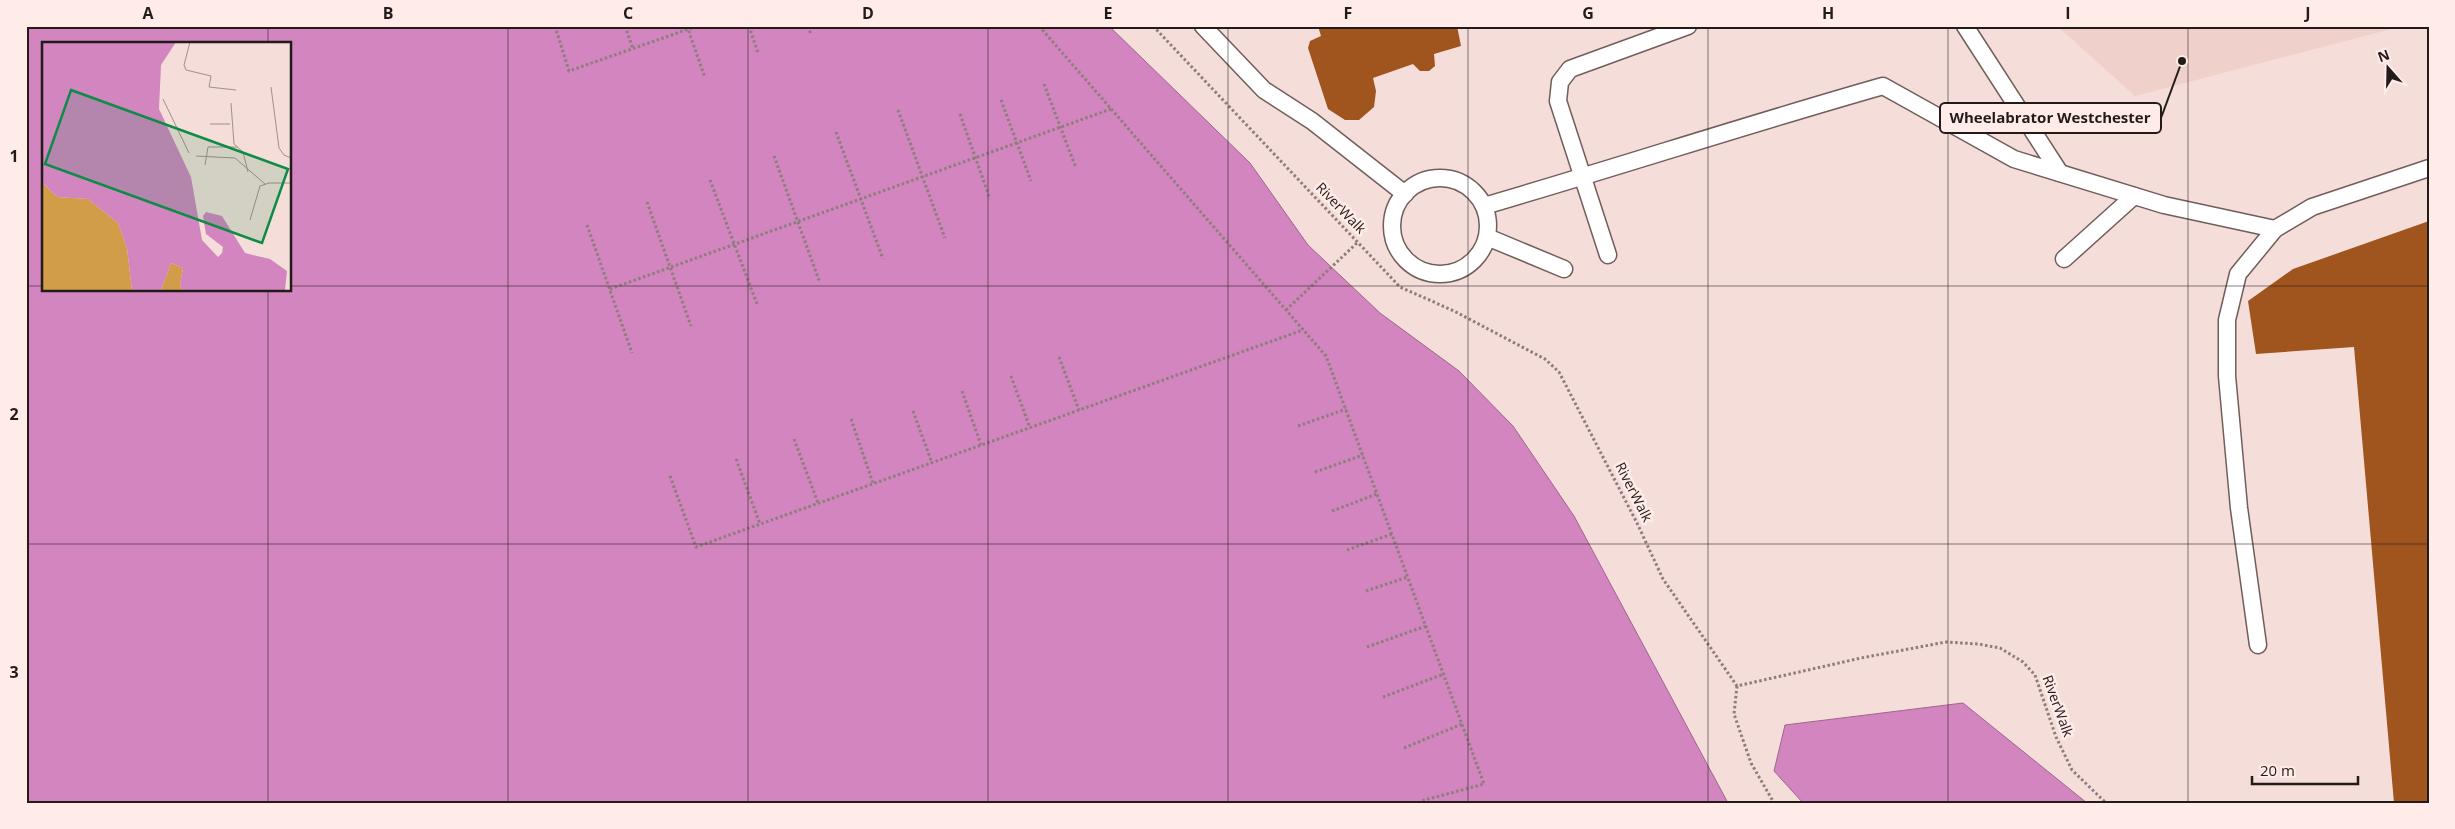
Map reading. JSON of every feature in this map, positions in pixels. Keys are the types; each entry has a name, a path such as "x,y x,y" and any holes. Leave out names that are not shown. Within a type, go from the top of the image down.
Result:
{"lane":[{"path":"1203,26 1264,90 1312,121 1405,194"},
{"path":"1608,255 1558,101 1560,82 1570,69 1688,26"},
{"path":"1965,26 2060,173"},
{"path":"1484,206 1584,177 1742,126 1883,86 2014,159 2134,196 2275,229"},
{"path":"2258,645 2239,508 2228,376 2228,320 2238,274 2275,229 2312,207 2429,168"},
{"path":"1432,178 1448,178 1469,188 1484,206 1488,221 1487,237 1481,251 1471,263 1457,271 1441,274 1426,272 1411,264 1400,253 1393,230 1396,207 1405,194 1417,184 1432,178"},
{"path":"2064,259 2134,196"},
{"path":"1487,237 1564,269"}],"path":[{"path":"554,26 569,72 697,26"},
{"path":"625,26 633,49"},
{"path":"749,26 758,53"},
{"path":"808,26 812,35"},
{"path":"1039,26 1326,356 1484,784 1421,801"},
{"name":"RiverWalk","path":"1153,26 1400,287 1454,311 1545,360 1559,372 1637,523 1663,579 1737,686 1861,658 1946,642 1978,644 2000,648 2023,662 2035,675 2056,737 2072,770 2106,803"},
{"path":"688,28 706,78"},
{"path":"1044,84 1076,168"},
{"path":"1001,100 1031,181"},
{"path":"610,289 1111,109"},
{"path":"898,110 945,238"},
{"path":"960,114 990,199"},
{"path":"836,132 883,259"},
{"path":"774,156 820,283"},
{"path":"710,180 756,304"},
{"path":"647,202 691,326"},
{"path":"588,225 632,353"},
{"path":"1286,310 1358,242"},
{"path":"670,476 696,547 1304,330"},
{"path":"1059,357 1079,410"},
{"path":"1011,376 1030,428"},
{"path":"962,392 981,445"},
{"path":"1298,426 1346,409"},
{"path":"914,411 932,463"},
{"path":"851,419 873,483"},
{"path":"794,439 818,503"},
{"path":"1315,472 1363,455"},
{"path":"736,459 760,524"},
{"path":"1332,511 1377,494"},
{"path":"1346,550 1392,534"},
{"path":"1366,591 1408,577"},
{"path":"1367,647 1426,626"},
{"path":"1383,697 1444,674"},
{"path":"1737,686 1734,714 1751,763 1774,803"},
{"path":"1404,748 1462,724"}],"shaded area":[{"path":"26,26 1109,26 1250,163 1308,245 1380,313 1459,371 1513,426 1574,516 1728,803 26,803"},
{"path":"2057,26 2403,26 2135,96"},
{"path":"1963,703 2087,803 1803,803 1774,771 1785,725"}],"building":[{"path":"1318,26 1457,26 1461,46 1434,54 1435,66 1429,71 1420,71 1413,64 1373,78 1376,91 1374,107 1359,120 1345,120 1328,109 1308,48 1310,41 1321,36"},
{"path":"2429,221 2429,803 2394,803 2354,347 2256,354 2248,301 2293,269"}],"place":[{"name":"Wheelabrator Westchester","path":"2182,61"}]}
